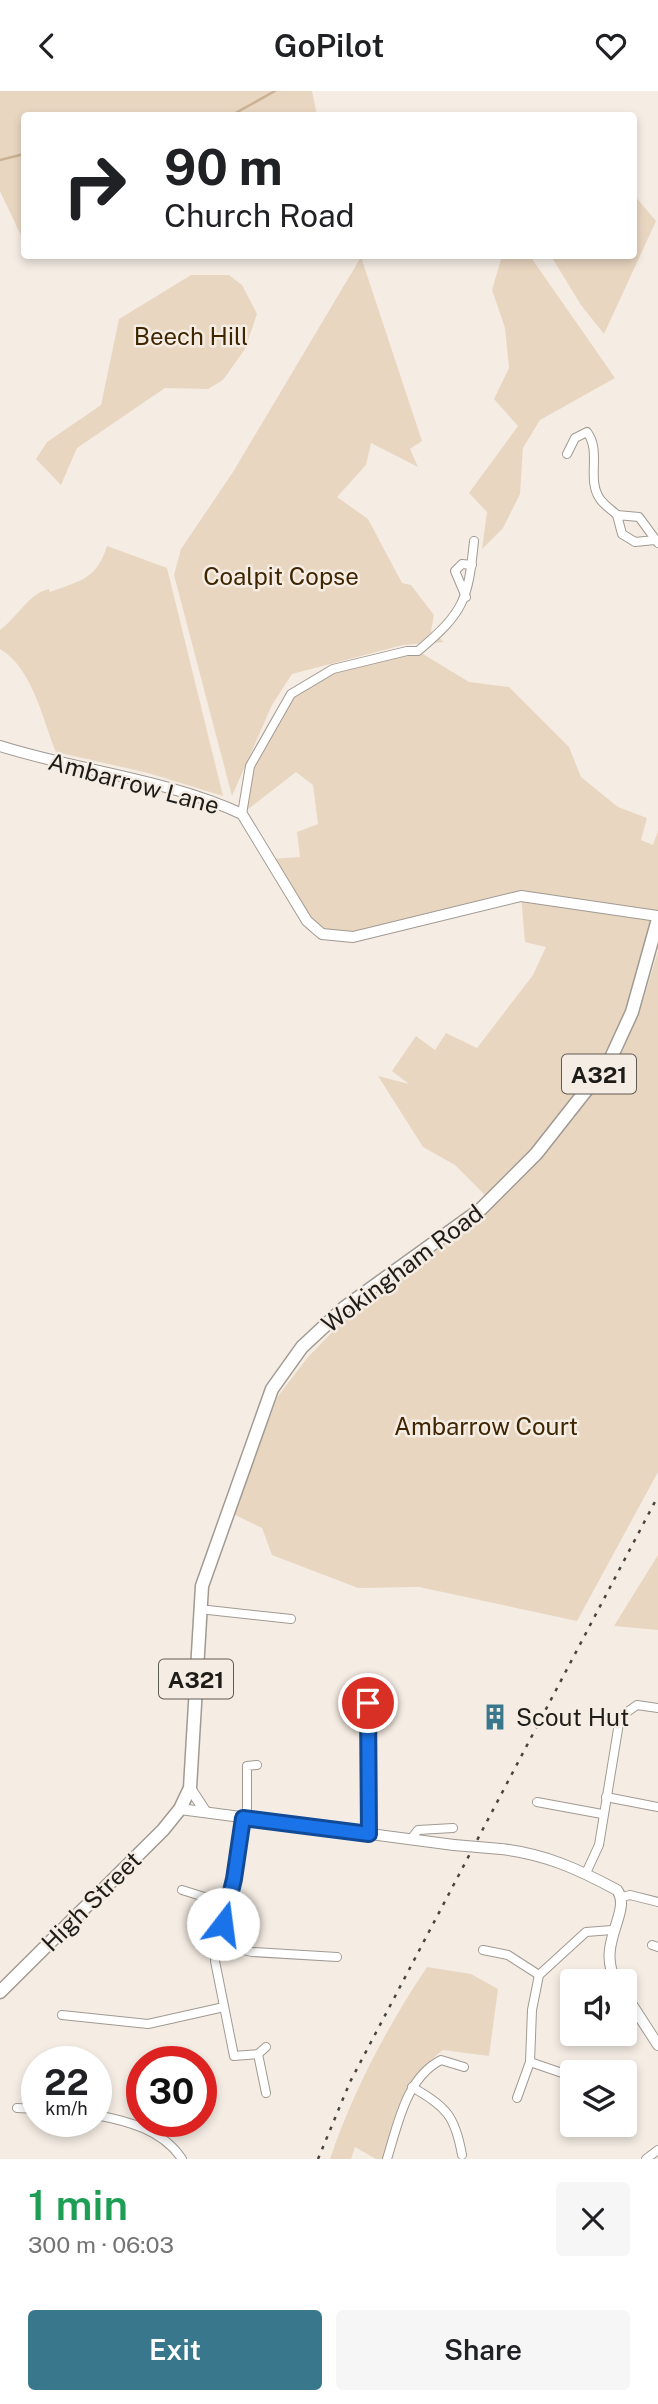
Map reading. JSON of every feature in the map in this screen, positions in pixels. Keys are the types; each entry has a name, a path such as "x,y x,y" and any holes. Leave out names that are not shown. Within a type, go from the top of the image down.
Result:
{"main road":[{"name":"Wokingham Road","path":"180,1809 190,1788 199,1609 214,1549 272,1389 302,1347 345,1307 481,1209 536,1154 610,1060 636,1001 658,918"},
{"name":"High Street","path":"0,1992 180,1809"}],"street":[{"path":"566,454 575,438 587,432 595,443 594,476 599,498 617,515 622,534 635,542 657,541 639,517 617,515"},
{"path":"242,814 250,766 291,694 333,669 407,651 418,651 444,629 464,605 474,541"},
{"path":"466,597 455,571 462,564 472,565"},
{"name":"Ambarrow Lane","path":"0,746 44,760 158,787 242,814 307,921 322,934 353,937 521,896 658,918"},
{"path":"199,1609 291,1619"},
{"path":"368,1703 369,1834"},
{"path":"586,1873 599,1845 620,1717 637,1705 658,1708"},
{"path":"257,1765 247,1766 247,1808 243,1818 230,1905 217,1944 215,1961 234,2056 258,2054 266,2047"},
{"path":"190,1788 205,1811"},
{"path":"606,1797 658,1807"},
{"path":"537,1802 602,1814"},
{"path":"180,1809 410,1840 535,1853 586,1873 617,1890 622,1897 623,1906 612,1930 608,1963 611,1969"},
{"path":"410,1840 418,1830 453,1828"},
{"path":"182,1890 230,1905"},
{"path":"622,1897 630,1895 658,1902"},
{"path":"517,2098 530,2062 532,2010 539,1975 586,1932 612,1930"},
{"path":"217,1944 251,1952 337,1957"},
{"path":"483,1950 508,1955 539,1975"},
{"path":"62,2015 148,2024 225,2007"},
{"path":"637,2013 658,2045"},
{"path":"258,2054 266,2093"},
{"path":"387,2159 412,2087 426,2068 441,2060 464,2067"},
{"path":"530,2062 560,2072"},
{"path":"412,2087 444,2107 458,2130 462,2155"},
{"path":"17,2108 21,2108"},
{"path":"112,2118 155,2133 182,2159"},
{"path":"646,2159 658,2150"}],"green space":[{"path":"0,91 312,91 316,112 21,112 21,236 0,191"},
{"path":"637,199 656,221 604,334 581,305 553,259 637,259"},
{"name":"Coalpit Copse","path":"362,259 422,441 410,449 418,467 371,443 366,465 337,497 368,519 402,583 411,585 434,615 431,631 444,642 403,645 292,674 272,705 232,796 174,575 181,549 233,472"},
{"path":"501,259 532,259 615,378 540,420 523,448 520,494 503,528 482,549 487,512 469,493 518,426 494,399 509,368 505,328 492,290"},
{"name":"Beech Hill","path":"191,275 229,275 242,285 257,314 245,349 223,380 208,389 165,388 77,448 61,485 36,459 47,442 101,405 119,319"},
{"path":"107,546 167,568 223,796 148,773 56,752 29,681 21,669 0,649 0,630 35,595 70,585 86,577 98,566"},
{"path":"418,651 469,682 509,687 569,747 581,777 618,807 647,818 641,840 653,845 658,831 658,919 610,1060 490,1200 455,1165 423,1147 378,1076 409,1084 392,1071 416,1036 435,1050 446,1033 477,1048 533,975 546,947 525,942 521,896 388,930 360,935 322,934 300,911 270,859 300,857 297,832 318,824 313,785 296,772 242,814 250,766 291,694 333,669"},
{"name":"Ambarrow Court","path":"658,951 658,1472 577,1621 419,1587 358,1588 272,1555 262,1528 233,1514 278,1396 308,1357 347,1317 455,1237 540,1159 616,1063 639,1014"},
{"path":"658,1555 658,1630 614,1626"},
{"path":"427,1967 471,1974 498,1989 489,2056 443,2050 427,2064 408,2088 383,2159 376,2159 355,2147 351,2159 330,2159 372,2060"}],"waterway":[{"path":"237,112 275,91"},
{"path":"0,160 21,155"}],"railway":[{"path":"318,2159 350,2082 658,1496"}],"place":[{"name":"Scout Hut","path":"495,1717"}],"route":[{"path":"223,1924 230,1905 243,1818 369,1834 368,1703"}]}
